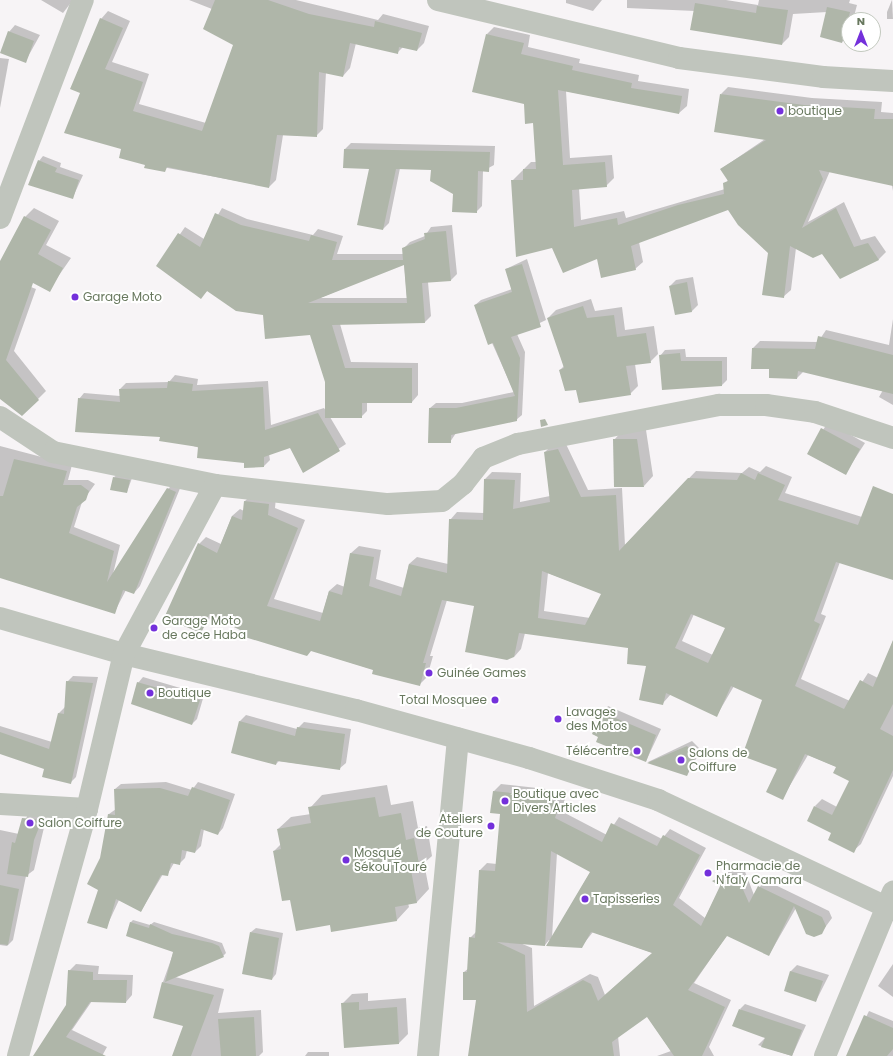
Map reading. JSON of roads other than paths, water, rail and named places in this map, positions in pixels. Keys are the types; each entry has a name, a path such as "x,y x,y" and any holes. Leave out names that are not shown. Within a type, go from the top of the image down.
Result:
{"street":[{"path":"0,218 83,0"},
{"path":"438,0 680,58 823,77 893,81"},
{"path":"0,417 53,452 215,485 388,504 442,501 463,484 483,458 518,444 719,405 766,405 815,412 893,438"},
{"path":"18,1056 87,809 124,654 215,485"},
{"path":"0,618 124,654 458,738 658,800 892,903 825,1056"},
{"path":"428,1056 458,738"},
{"path":"0,804 87,809"}],"place":[{"name":"boutique","path":"780,111"},
{"name":"Garage Moto","path":"75,297"},
{"name":"Garage Moto de cece Haba","path":"154,628"},
{"name":"Guinée Games","path":"429,673"},
{"name":"Boutique","path":"150,693"},
{"name":"Total Mosquee","path":"495,700"},
{"name":"Lavages des Motos","path":"558,719"},
{"name":"Télécentre","path":"637,751"},
{"name":"Salons de Coiffure","path":"681,760"},
{"name":"Boutique avec Divers Articles","path":"505,801"},
{"name":"Salon Coiffure","path":"30,823"},
{"name":"Ateliers de Couture","path":"491,826"},
{"name":"Mosqué Sékou Touré","path":"346,860"},
{"name":"Pharmacie de N'faly Camara","path":"708,873"},
{"name":"Tapisseries","path":"585,899"}]}
